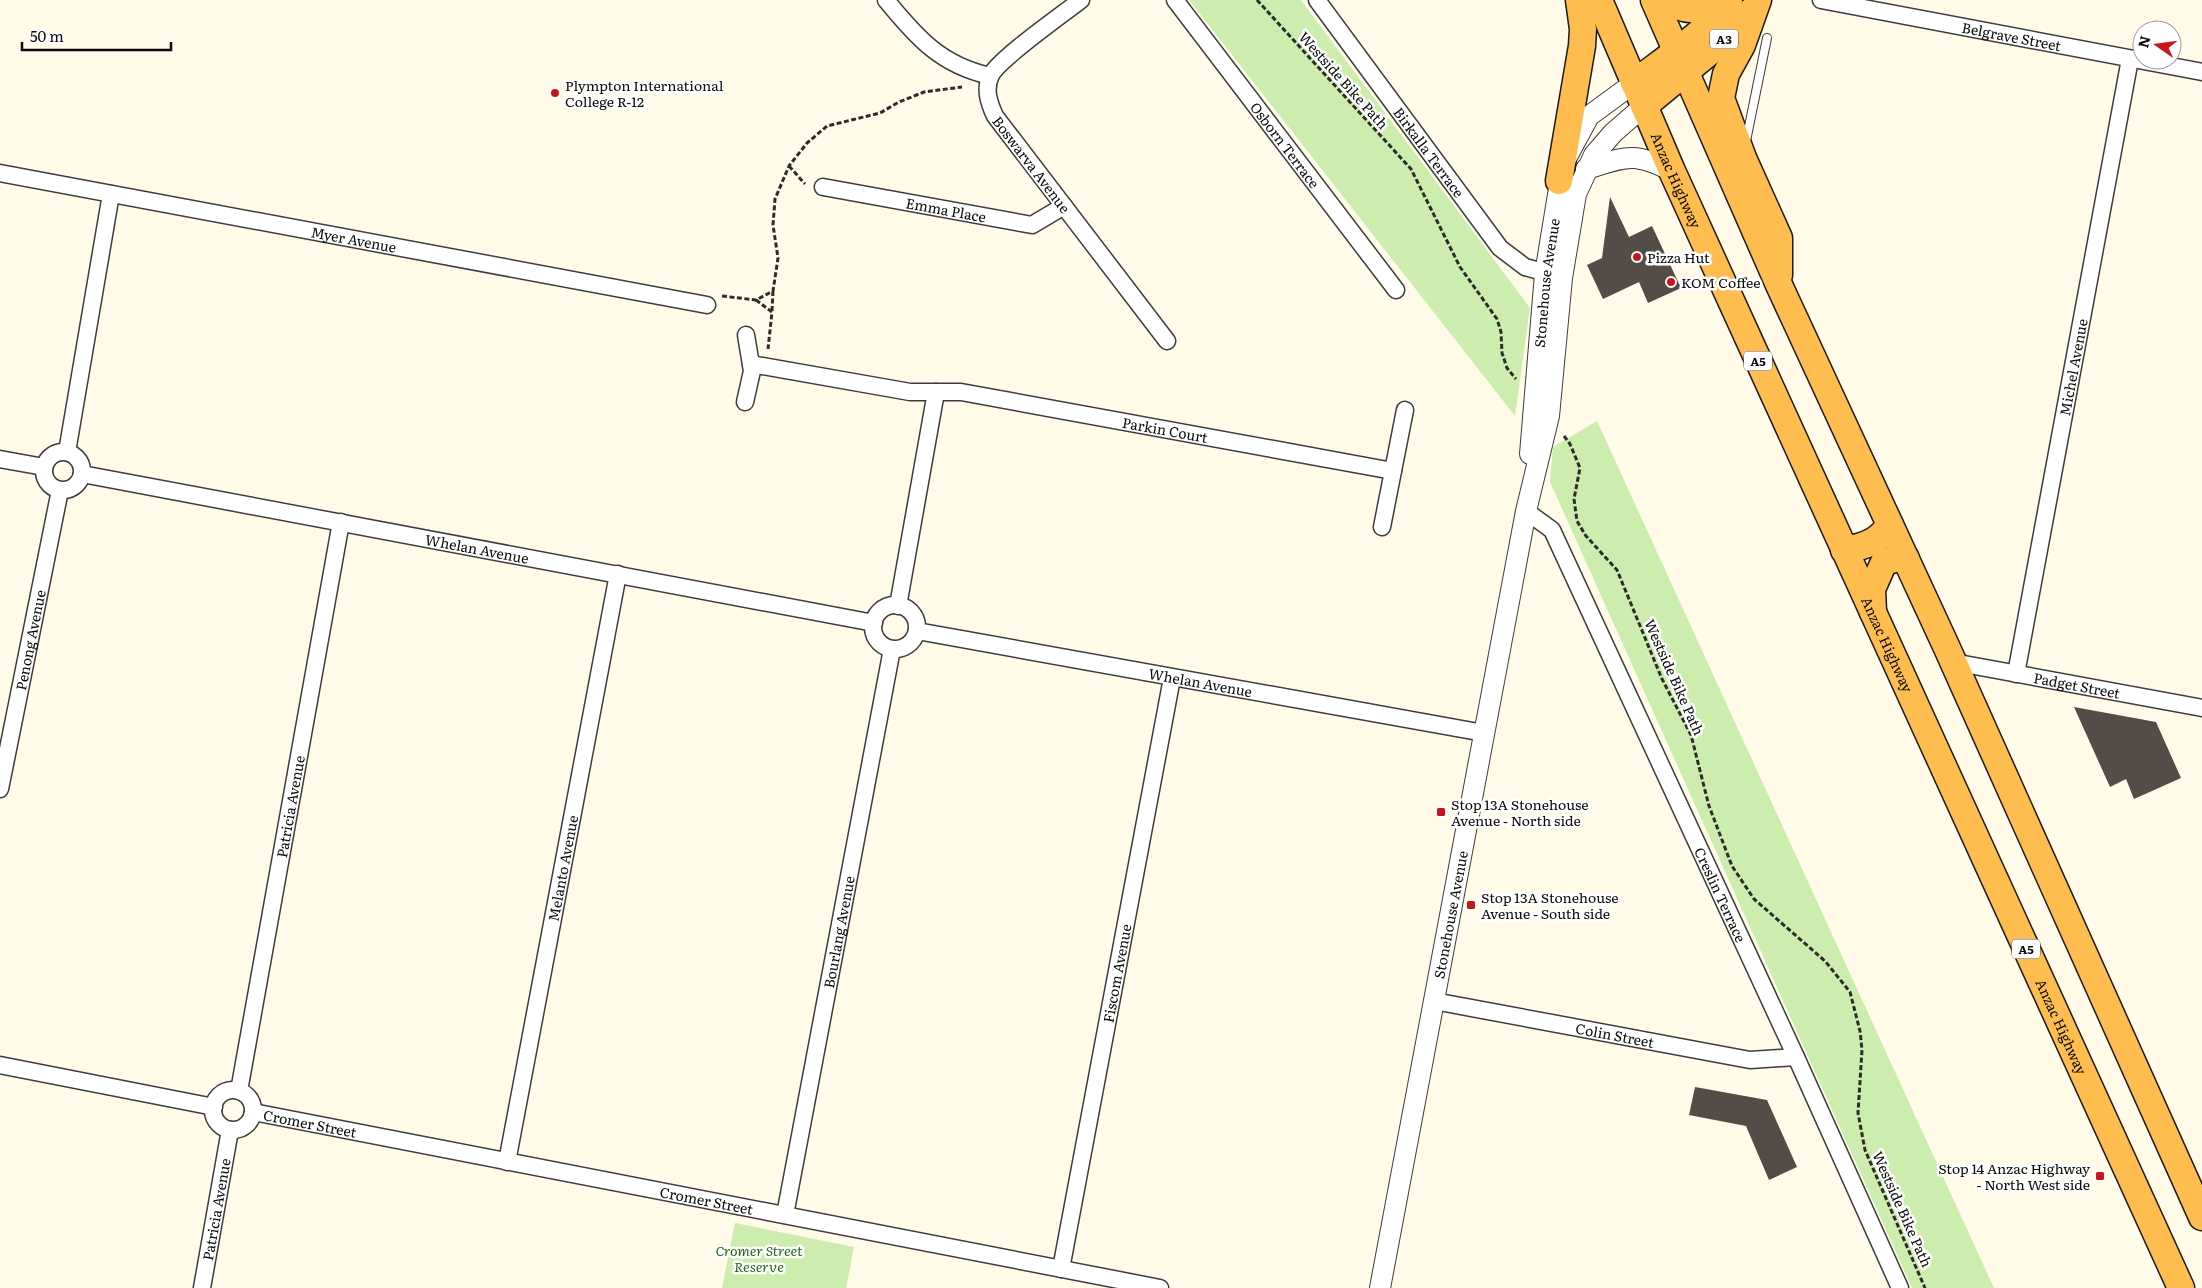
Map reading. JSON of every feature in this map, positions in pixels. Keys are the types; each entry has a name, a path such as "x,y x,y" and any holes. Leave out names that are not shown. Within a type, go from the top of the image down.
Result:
{"highway":[{"path":"1558,181 1582,46 1579,0"},
{"name":"Anzac Highway","path":"1599,0 1672,172 2176,1286"},
{"path":"1654,0 1780,285 1953,662 2202,1217"},
{"path":"1669,0 1681,8 1692,10 1724,0"},
{"name":"A3","path":"1639,94 1680,60 1729,0"},
{"path":"1758,0 1742,45 1726,74 1721,90 1722,104 1743,158 1779,238 1780,285"},
{"name":"A3","path":"1680,60 1712,50 1738,25 1758,0"},
{"path":"1844,550 1871,544 1882,537 1890,525"},
{"path":"1873,615 1872,589 1884,562 1906,559"}],"street":[{"path":"886,0 921,39 941,56 966,70 990,76 997,66 1081,0"},
{"name":"Osborn Terrace","path":"1175,0 1396,290"},
{"name":"Birkalla Terrace","path":"1317,0 1497,243 1516,261 1553,276"},
{"name":"Belgrave Street","path":"1821,0 2202,72"},
{"name":"Michel Avenue","path":"2016,674 2130,59"},
{"name":"Boswarva Avenue","path":"990,76 988,99 996,116 1167,341"},
{"name":"Stonehouse Avenue","path":"1553,276 1576,194 1586,169 1594,155 1613,133 1639,94"},
{"name":"Stonehouse Avenue","path":"1380,1288 1526,511 1549,416 1558,181 1567,153 1589,116 1639,94"},
{"path":"1586,169 1625,158 1639,157 1672,172"},
{"name":"Myer Avenue","path":"0,173 706,305"},
{"name":"Emma Place","path":"823,187 1032,225 1064,206"},
{"path":"67,452 111,194"},
{"path":"745,402 752,371 758,365 746,335"},
{"name":"Parkin Court","path":"758,365 910,392 961,392 1393,471"},
{"path":"898,606 936,392"},
{"path":"1382,526 1405,410"},
{"path":"67,452 78,459 82,474 76,486 68,490 60,490 49,484 45,476 44,467 53,455 67,452"},
{"path":"0,459 44,467"},
{"name":"Whelan Avenue","path":"82,474 874,623"},
{"name":"Penong Avenue","path":"0,789 60,490"},
{"name":"Creslin Terrace","path":"1526,511 1552,530 1796,1057 1900,1288"},
{"name":"Patricia Avenue","path":"238,1091 341,522"},
{"name":"Melanto Avenue","path":"507,1162 618,574"},
{"path":"898,606 912,614 916,631 908,645 892,649 877,639 874,623 883,610 898,606"},
{"name":"Whelan Avenue","path":"916,631 1484,733"},
{"name":"Bourlang Avenue","path":"785,1215 892,649"},
{"name":"Padget Street","path":"1953,662 2202,708"},
{"name":"Fiscom Avenue","path":"1061,1269 1172,678"},
{"name":"Colin Street","path":"1434,1001 1750,1060 1796,1057"},
{"path":"0,1065 214,1107"},
{"path":"238,1091 250,1099 253,1112 246,1126 230,1130 217,1122 214,1107 223,1094 238,1091"},
{"name":"Cromer Street","path":"253,1112 1160,1288"},
{"name":"Patricia Avenue","path":"202,1288 230,1130"}],"lane":[{"path":"1743,158 1767,38"}],"path":[{"name":"Westside Bike Path","path":"1257,0 1410,169 1460,267 1497,319 1501,332 1502,353 1507,368 1522,386"},
{"path":"789,166 806,184 823,187"},
{"path":"758,365 772,312 773,291"},
{"path":"756,300 772,312"},
{"name":"Westside Bike Path","path":"1558,429 1570,444 1580,468 1574,499 1577,521 1586,536 1617,570 1662,678 1691,735 1709,806 1732,866 1754,899 1825,961 1850,992 1860,1031 1862,1050 1858,1113 1865,1150 1926,1288"}],"green space":[{"path":"1189,0 1301,0 1530,308 1515,416"},
{"path":"1597,421 1994,1288 1912,1288 1550,482 1553,447"},
{"name":"Cromer Street Reserve","path":"735,1223 854,1247 846,1288 722,1288"}],"building":[{"path":"1610,197 1629,237 1652,226 1681,288 1648,303 1639,282 1603,299 1587,265 1602,258"},
{"path":"2074,707 2156,722 2181,778 2134,799 2126,779 2110,787"},
{"path":"1695,1087 1767,1100 1797,1167 1769,1180 1746,1126 1689,1115"}],"place":[{"name":"Plympton International College R-12","path":"555,93"},
{"name":"Pizza Hut","path":"1637,257"},
{"name":"KOM Coffee","path":"1671,282"},
{"name":"Stop 13A Stonehouse Avenue - North side","path":"1441,812"},
{"name":"Stop 13A Stonehouse Avenue - South side","path":"1471,905"},
{"name":"Stop 14 Anzac Highway - North West side","path":"2100,1176"}]}
